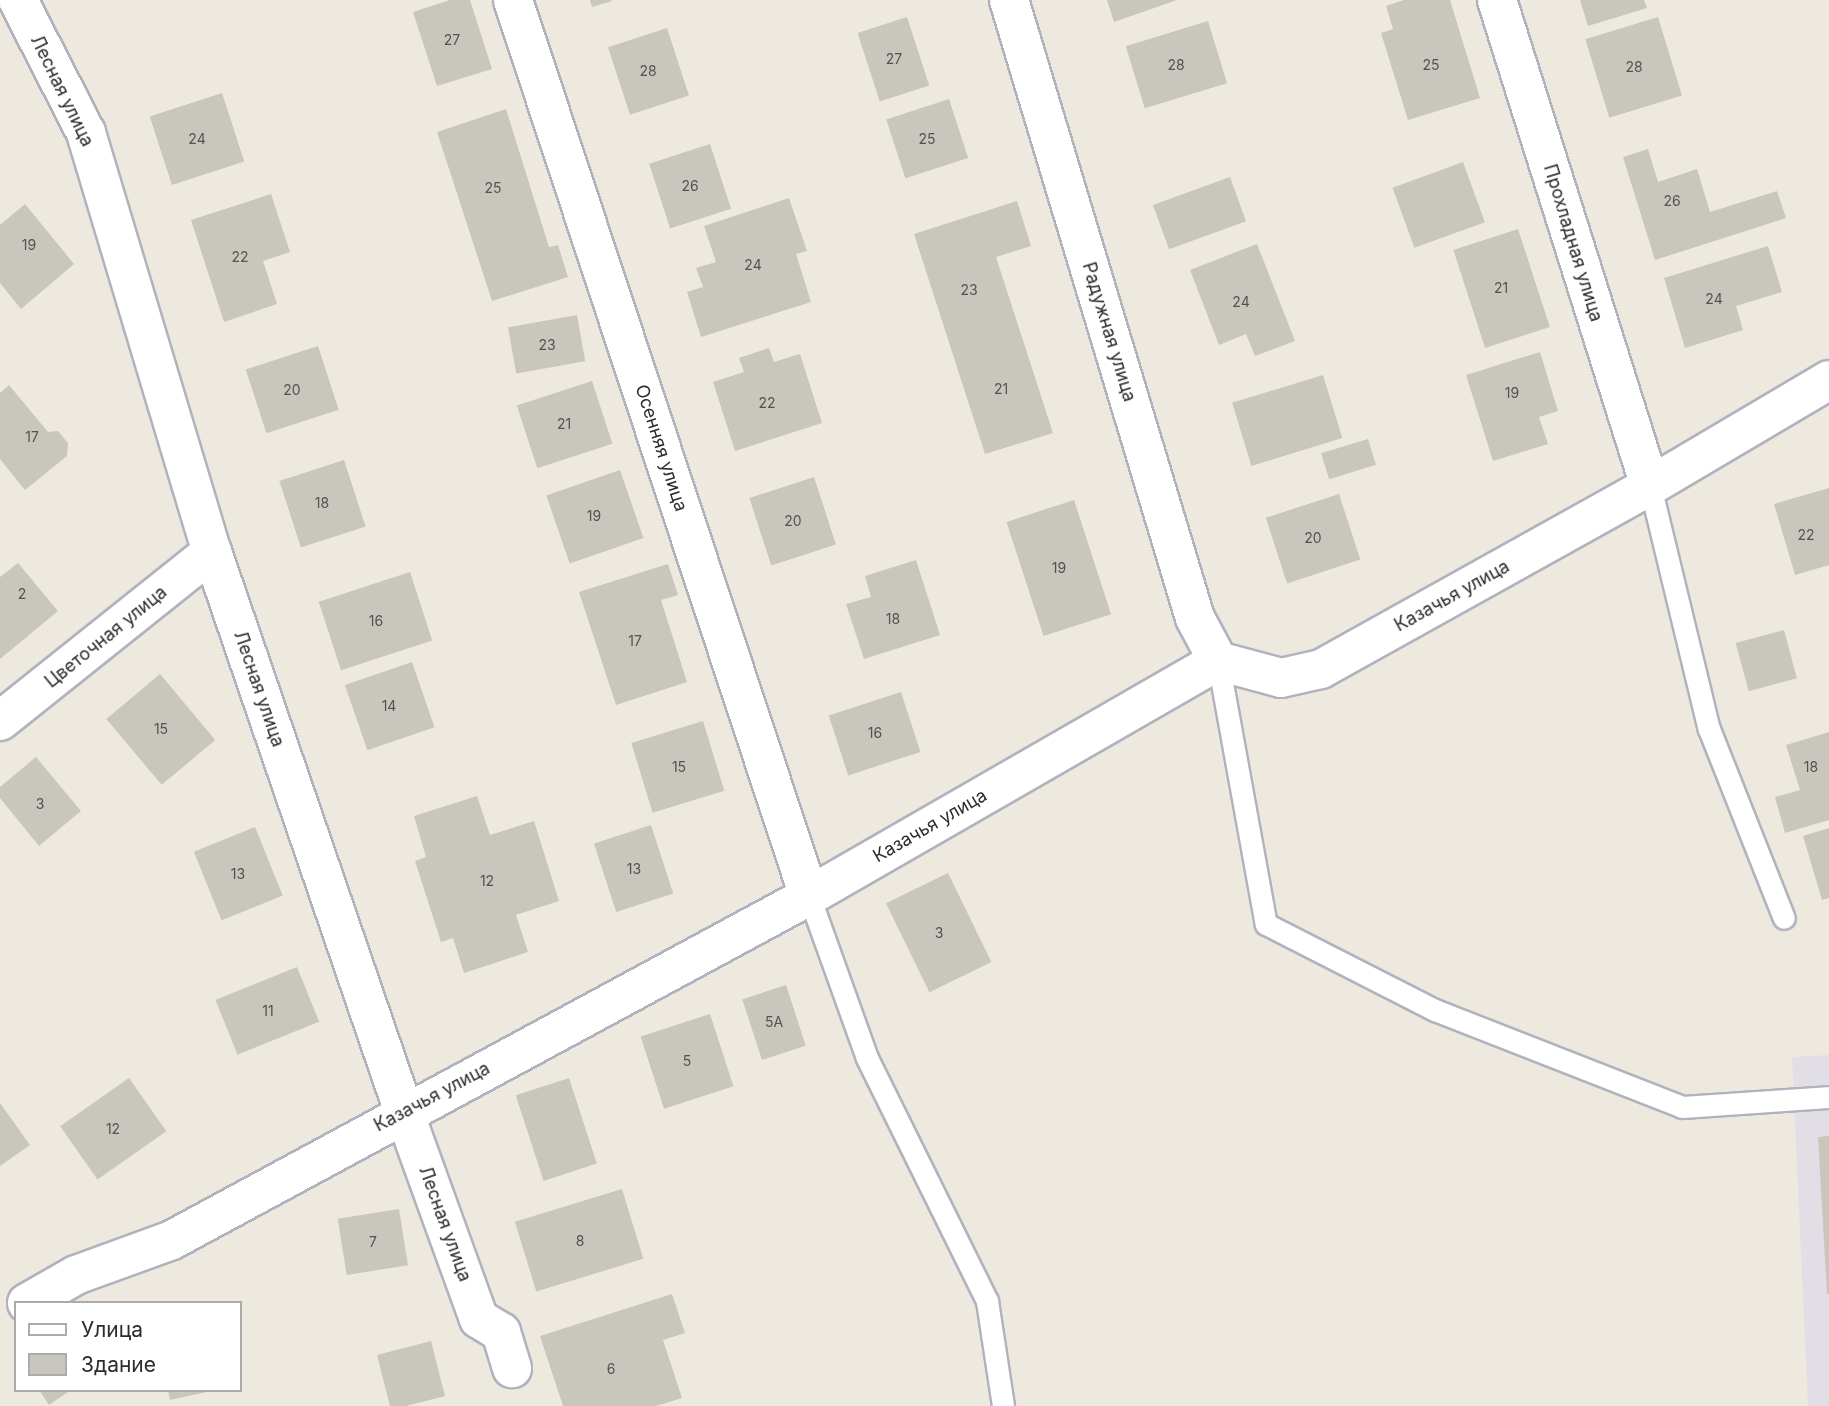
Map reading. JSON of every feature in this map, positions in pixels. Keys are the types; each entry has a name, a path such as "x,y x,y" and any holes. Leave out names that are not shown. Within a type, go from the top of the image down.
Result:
{"street":[{"name":"Лесная улица","path":"18,0 86,133 212,552 404,1112 479,1319 501,1332 512,1368"},
{"name":"Осенняя улица","path":"513,0 809,896"},
{"name":"Радужная улица","path":"1009,0 1195,618 1218,661"},
{"name":"Прохладная улица","path":"1497,0 1650,486"},
{"name":"Казачья улица","path":"30,1301 76,1275 172,1240 404,1112 809,896 1218,661 1281,678 1321,669 1650,486 1829,380"},
{"name":"Цветочная улица","path":"0,721 212,552"}],"lane":[{"path":"1650,486 1709,729 1784,918"},
{"path":"1218,661 1266,925 1435,1010 1682,1108 1828,1097"},
{"path":"809,896 867,1058 987,1301 1003,1406"}],"shaded area":[{"path":"1829,1055 1829,1406 1808,1406 1792,1057"}],"building":[{"path":"450,0 470,0 492,69 437,86 413,12"},
{"path":"590,0 612,0 612,1 592,7"},
{"path":"1107,0 1177,0 1114,22"},
{"path":"1404,0 1450,0 1480,98 1408,120 1381,33 1393,29 1386,6"},
{"path":"1580,0 1644,0 1647,8 1588,26"},
{"path":"907,17 929,85 880,102 858,33"},
{"path":"1658,17 1682,95 1609,118 1585,39"},
{"path":"1208,21 1227,83 1145,108 1126,46"},
{"path":"667,28 689,96 630,115 608,47"},
{"path":"222,93 244,161 172,185 150,116"},
{"path":"949,99 968,158 905,178 886,119"},
{"path":"506,109 549,247 558,245 568,277 492,301 437,132"},
{"path":"710,144 731,209 670,228 649,164"},
{"path":"1648,149 1658,182 1697,169 1710,212 1777,191 1786,218 1655,260 1623,157"},
{"path":"1463,162 1485,222 1414,248 1393,188"},
{"path":"1230,177 1246,221 1169,249 1153,205"},
{"path":"271,194 290,252 263,261 277,304 224,322 191,220"},
{"path":"789,198 807,251 796,254 811,302 701,337 687,292 703,287 696,268 716,262 704,226"},
{"path":"1017,201 1031,246 996,257 1053,433 985,454 914,234"},
{"path":"25,204 74,264 21,309 0,283 0,225"},
{"path":"1518,229 1550,327 1485,348 1453,250"},
{"path":"1257,244 1295,341 1255,356 1246,334 1219,345 1190,270"},
{"path":"1768,246 1782,292 1736,306 1743,330 1685,348 1664,278"},
{"path":"577,315 585,361 516,373 508,327"},
{"path":"318,346 339,410 266,433 246,369"},
{"path":"769,348 774,362 800,354 822,423 735,451 713,382 744,372 739,358"},
{"path":"1540,352 1558,411 1539,417 1548,444 1493,461 1466,375"},
{"path":"1323,375 1342,438 1251,466 1232,403"},
{"path":"592,381 612,444 537,468 517,405"},
{"path":"9,385 48,432 58,431 68,443 67,456 25,490 0,459 0,393"},
{"path":"1368,439 1376,465 1329,479 1321,453"},
{"path":"344,460 366,527 301,548 279,481"},
{"path":"620,470 643,538 570,563 546,495"},
{"path":"814,477 836,545 771,566 749,498"},
{"path":"1829,488 1829,565 1795,575 1774,504"},
{"path":"1339,494 1360,560 1287,583 1266,518"},
{"path":"1074,500 1111,614 1044,636 1006,522"},
{"path":"916,560 940,635 864,659 846,604 871,597 865,576"},
{"path":"18,563 58,611 0,659 0,577"},
{"path":"668,564 678,595 661,600 687,682 616,705 579,592"},
{"path":"410,572 432,640 341,670 319,602"},
{"path":"1784,630 1797,678 1749,691 1736,643"},
{"path":"412,662 434,727 367,750 345,685"},
{"path":"160,674 215,740 162,785 106,719"},
{"path":"901,692 920,752 848,775 829,715"},
{"path":"703,721 724,791 653,813 631,743"},
{"path":"1829,732 1829,820 1785,833 1775,797 1800,790 1786,745"},
{"path":"36,757 81,811 39,846 0,798 0,787"},
{"path":"477,796 490,835 534,821 559,901 516,915 528,952 464,973 453,938 441,942 415,861 426,857 414,816"},
{"path":"651,825 673,893 616,912 594,844"},
{"path":"255,827 283,896 222,920 194,852"},
{"path":"1829,828 1829,898 1822,900 1803,836"},
{"path":"948,873 991,962 929,992 886,903"},
{"path":"297,967 319,1022 238,1055 215,1000"},
{"path":"786,985 806,1046 762,1060 742,999"},
{"path":"710,1014 733,1086 664,1109 641,1037"},
{"path":"129,1078 166,1131 97,1179 60,1126"},
{"path":"569,1078 597,1164 544,1181 516,1095"},
{"path":"0,1103 30,1145 0,1166"},
{"path":"1829,1136 1829,1294 1827,1294 1818,1137"},
{"path":"622,1189 643,1259 536,1292 515,1222"},
{"path":"399,1209 408,1265 347,1275 338,1219"},
{"path":"672,1294 685,1333 663,1340 682,1398 656,1406 563,1406 540,1336"},
{"path":"431,1341 445,1396 406,1406 390,1406 377,1355"},
{"path":"40,1392 68,1392 49,1405"},
{"path":"168,1392 206,1392 170,1400"}]}
